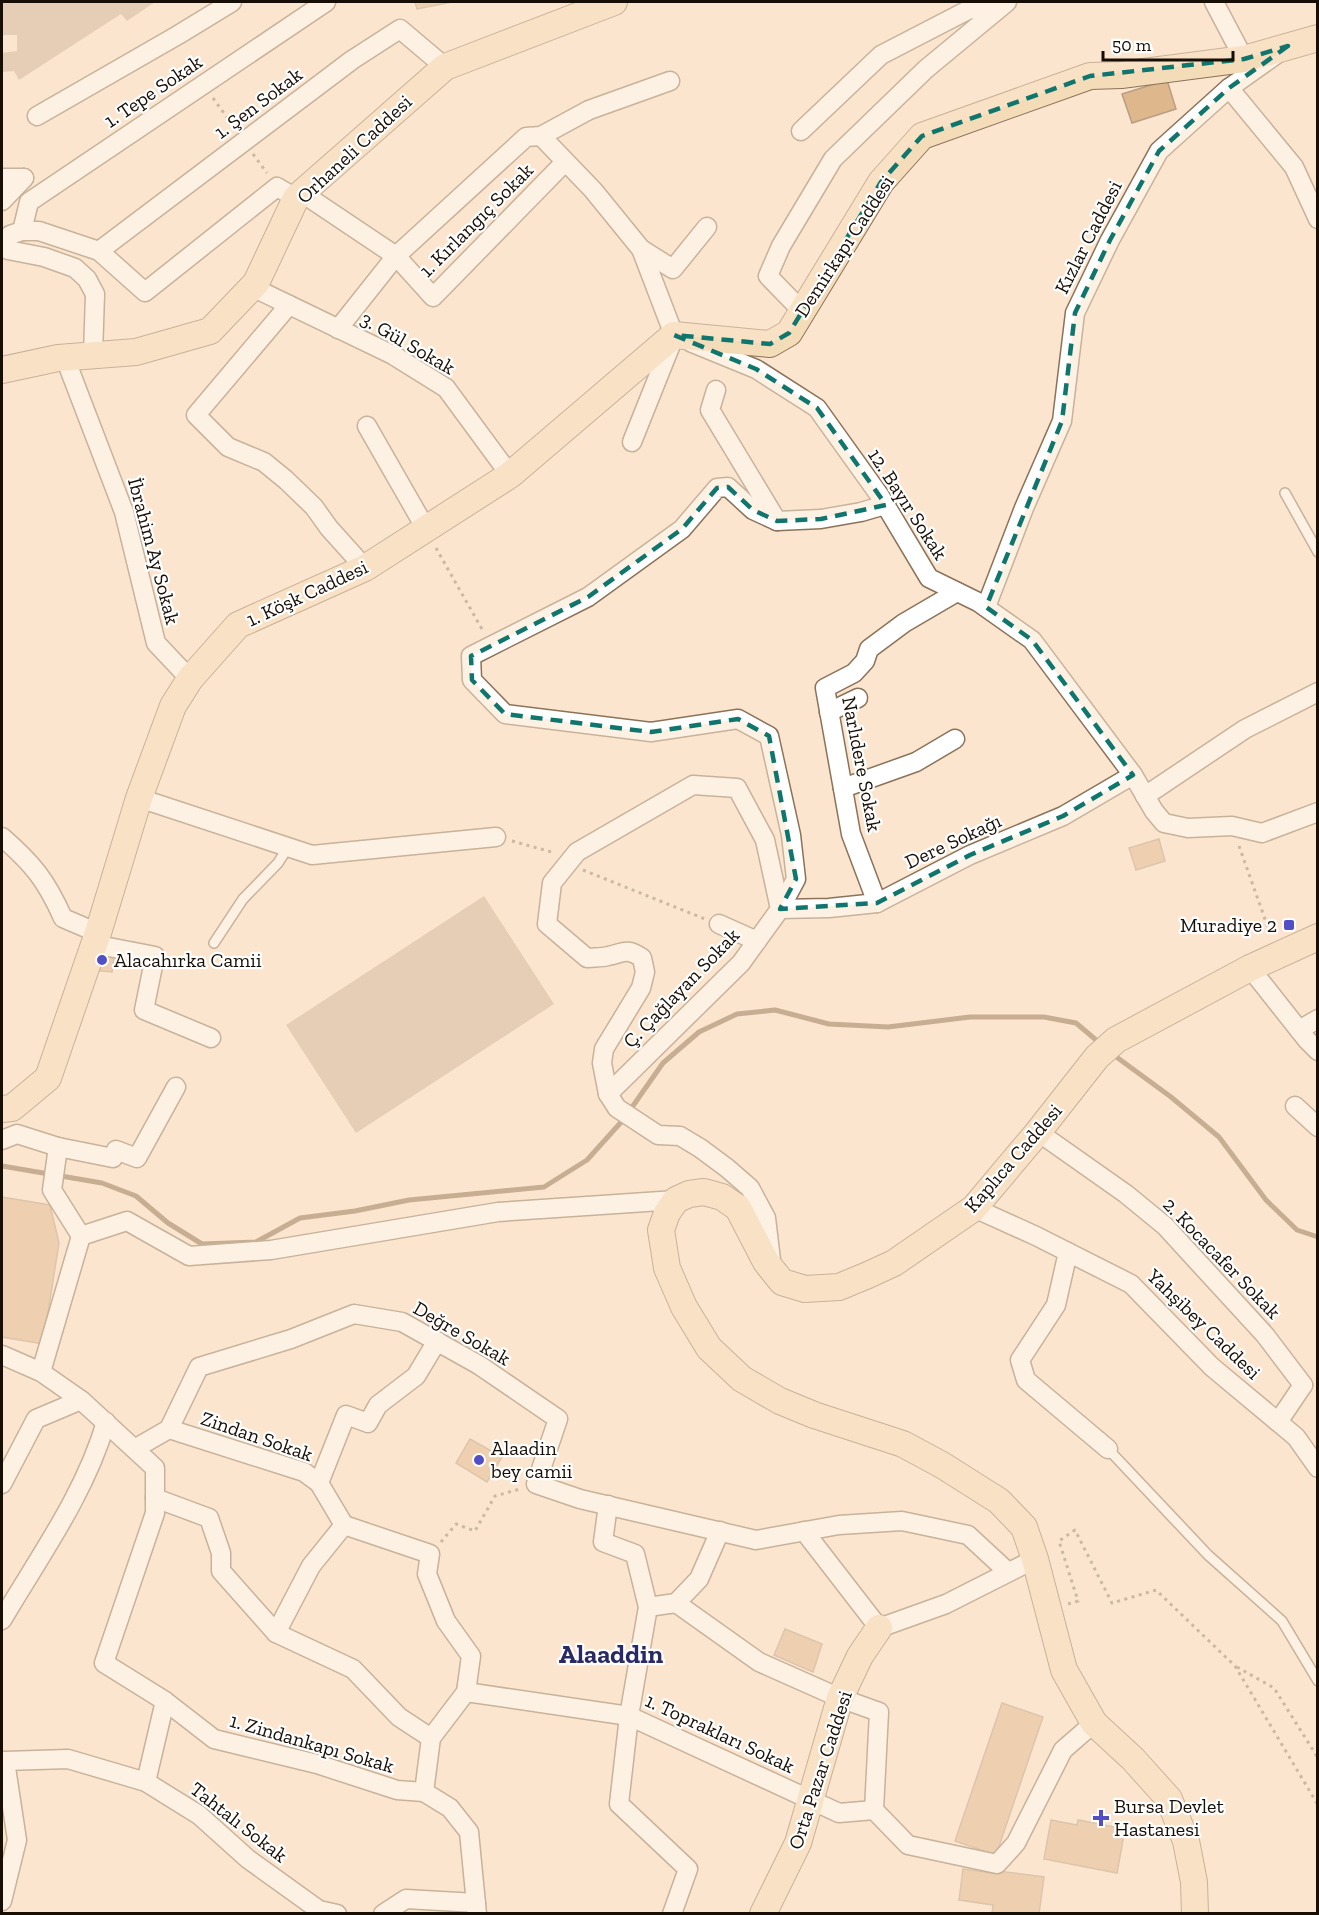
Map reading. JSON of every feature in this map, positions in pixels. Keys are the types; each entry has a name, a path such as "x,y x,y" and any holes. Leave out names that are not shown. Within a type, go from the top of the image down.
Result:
{"main road":[{"name":"Orhaneli Caddesi","path":"2,370 65,358 136,352 210,331 255,283 292,193 445,67 614,2"},
{"name":"Demirkapı Caddesi","path":"675,335 770,344 789,333 881,182 922,136 1090,76 1121,75 1244,59 1317,38"},
{"name":"1. Köşk Caddesi","path":"2,1109 12,1108 48,1078 96,939 139,798 173,706 190,679 238,625 365,568 510,475 675,335"},
{"name":"Kaplıca Caddesi","path":"676,1200 689,1194 704,1192 722,1197 738,1208 766,1262 782,1282 805,1288 839,1287 894,1263 974,1208 1097,1058 1116,1040 1250,968 1317,937"},
{"path":"676,1200 667,1213 661,1230 667,1268 684,1307 709,1348 742,1379 780,1401 814,1415 903,1444 942,1465 999,1501 1024,1527 1035,1559 1064,1671 1094,1723 1133,1759 1169,1799 1186,1841 1194,1882 1195,1914"},
{"name":"Orta Pazar Caddesi","path":"763,1914 798,1843 840,1698 860,1656 879,1628"}],"street":[{"path":"37,116 232,2"},
{"name":"1. Tepe Sokak","path":"22,231 29,202 326,2"},
{"path":"801,131 881,55 968,10 1006,2"},
{"path":"802,311 768,276 781,246 833,159 926,69 1006,2"},
{"path":"1214,2 1244,59"},
{"name":"1. Şen Sokak","path":"99,251 352,60 399,29 445,67"},
{"name":"Kızlar Caddesi","path":"986,607 1024,508 1062,421 1075,313 1110,240 1159,151 1229,88 1288,46"},
{"path":"338,329 396,256 526,136 541,136 589,110 670,81"},
{"path":"1229,88 1294,167 1317,219"},
{"path":"541,136 593,190 641,249 675,335 632,442"},
{"name":"1. Kırlangıç Sokak","path":"396,256 433,297 565,162"},
{"path":"2,178 24,178 2,201"},
{"path":"93,356 95,294 87,279 75,268 5,245 10,235 22,231 39,231 99,251 145,292 292,193 396,256"},
{"path":"641,249 674,269 707,227"},
{"name":"3. Gül Sokak","path":"252,287 393,355 446,388 510,475"},
{"path":"289,305 196,415 228,447 264,462 286,480 314,507 329,528 365,568"},
{"name":"12. Bayır Sokak","path":"675,335 756,369 817,408 885,505 929,578 986,607 1032,640 1133,775 1164,823 1188,828 1232,826"},
{"name":"İbrahim Ay Sokak","path":"65,358 123,512 156,643 190,679"},
{"path":"716,390 710,410 777,521"},
{"path":"367,426 426,529"},
{"path":"491,646 588,597 682,529 717,488 728,487 753,510 777,521 821,519 885,505"},
{"name":"Narlıdere Sokak","path":"878,903 851,834 825,688 854,673 865,661 869,649 904,623 957,592"},
{"name":"Ç. Çağlayan Sokak","path":"491,646 471,656 472,680 505,714 651,732 738,719 769,736 791,835 796,879 780,909 741,963 618,1106"},
{"path":"1145,796 1245,729 1317,692"},
{"path":"829,712 858,698"},
{"path":"843,788 916,762 955,739"},
{"name":"Dere Sokağı","path":"780,909 829,908 878,903 970,855 1063,816 1133,775"},
{"path":"774,1272 766,1218 750,1188 700,1148 680,1136 658,1134 618,1106 602,1063 604,1049 641,988 645,972 642,958 633,952 623,951 608,956 587,957 547,924 552,883 562,859 693,785 736,788 765,840 780,909"},
{"path":"139,798 312,855 496,837"},
{"path":"1232,826 1262,833 1317,812"},
{"path":"2,837 26,858 50,889 63,918 96,939 155,956 144,1010 211,1038"},
{"path":"719,924 758,941"},
{"path":"1250,968 1317,1051"},
{"path":"1299,1030 1317,1019"},
{"path":"2,1140 17,1134 58,1152 113,1158 116,1150 137,1158 176,1087"},
{"path":"1295,1106 1317,1127"},
{"name":"2. Kocacafer Sokak","path":"1038,1132 1110,1182 1165,1226 1310,1385"},
{"path":"41,1372 81,1236 52,1190 58,1152"},
{"path":"81,1236 127,1221 189,1256 271,1250 498,1212 676,1200"},
{"name":"Yahşibey Caddesi","path":"974,1208 1131,1284 1212,1367 1296,1437 1317,1468"},
{"path":"1068,1252 1056,1305 1020,1360 1026,1380 1108,1449"},
{"name":"Değre Sokak","path":"169,1429 199,1367 291,1339 354,1314 402,1322 479,1365 558,1419 536,1484"},
{"path":"319,1483 346,1415 368,1422 378,1405 416,1376 437,1341"},
{"name":"1. Zindankapı Sokak","path":"2,1355 41,1372 81,1400 155,1467 155,1513 104,1663 165,1701 214,1739 317,1764 397,1790 424,1792"},
{"path":"1278,1422 1310,1385"},
{"path":"2,1484 36,1419 81,1400"},
{"path":"2,1620 74,1499 99,1445 106,1422"},
{"path":"136,1448 169,1429"},
{"name":"Zindan Sokak","path":"169,1429 304,1472 319,1483 344,1525"},
{"path":"536,1484 580,1499 756,1539 839,1525 902,1521 968,1535 1008,1572"},
{"path":"155,1498 208,1518 220,1553 221,1571 276,1634 353,1669 399,1717 431,1738"},
{"path":"608,1505 603,1542 635,1554 648,1607 628,1716 619,1804 688,1869 672,1914"},
{"path":"276,1634 311,1566 344,1525 430,1554 427,1574 446,1621 471,1656 466,1692 431,1738 424,1792 450,1808 468,1833 476,1908 406,1899 383,1914"},
{"path":"648,1607 676,1603 699,1580 720,1531"},
{"path":"804,1531 879,1628 946,1604 1035,1559"},
{"path":"676,1603 759,1662 840,1698 879,1712 874,1810 908,1845 997,1864 1016,1843 1063,1750 1094,1723"},
{"name":"1. Toprakları Sokak","path":"466,1692 628,1716 839,1813 874,1810"},
{"path":"146,1782 165,1701"},
{"name":"Tahtalı Sokak","path":"2,1901 17,1840 4,1761 68,1759 146,1782 199,1815 248,1859 319,1910 337,1914"}],"lane":[{"path":"1285,493 1317,552"},
{"path":"214,943 243,899 278,863 288,847"},
{"path":"1108,1449 1208,1555 1282,1621 1317,1682"}],"path":[{"path":"204,84 244,141 292,193"},
{"path":"426,529 491,646"},
{"path":"1232,826 1278,954"},
{"path":"496,837 526,844 719,924"},
{"path":"430,1554 456,1524 475,1531 495,1496 536,1484"},
{"path":"1049,1612 1078,1601 1059,1541 1075,1530 1112,1603 1156,1590 1235,1666 1274,1688 1317,1758"},
{"path":"1235,1666 1317,1805"}],"highlighted area":[{"path":"1288,46 1229,88 1159,151 1110,240 1075,313 1062,421 986,607 1032,640 1133,775 1063,816 970,855 877,903 780,909 796,879 769,736 738,719 651,732 505,714 472,680 471,656 588,597 682,529 717,488 728,487 753,510 777,521 821,519 886,505 817,408 756,369 674,335 770,344 789,333 881,182 922,136 1090,76 1244,59"}],"shaded area":[{"path":"2,2 155,2 127,21 121,14 19,80 14,71 2,72 2,53 17,51 17,35 2,35"},
{"path":"484,896 554,1004 356,1133 286,1025"}],"building":[{"path":"415,2 452,2 417,9"},
{"path":"1167,80 1176,109 1132,123 1122,94"},
{"path":"1159,839 1165,861 1136,870 1129,848"},
{"name":"Alacahırka Camii","path":"92,948 115,950 112,972 90,970"},
{"path":"2,1197 50,1205 59,1243 43,1344 2,1337"},
{"name":"Alaadin bey camii","path":"470,1439 502,1457 487,1482 456,1463"},
{"path":"785,1629 822,1644 813,1672 774,1655"},
{"path":"1002,1703 1043,1717 996,1855 955,1841"},
{"path":"1051,1820 1077,1825 1078,1820 1125,1829 1117,1873 1044,1859"},
{"path":"963,1869 1044,1877 1039,1914 992,1914 993,1905 959,1900"}],"waterway":[{"path":"2,1166 102,1183 136,1196 168,1223 202,1244 256,1242 300,1218 355,1211 409,1200 544,1187 587,1160 623,1120 663,1063 699,1032 737,1014 775,1010 829,1024 888,1027 970,1017 1044,1017 1076,1023 1102,1045"},
{"path":"1111,1053 1171,1097 1219,1137 1266,1200 1297,1230 1318,1237"}],"place":[{"name":"Muradiye 2","path":"1289,925"},
{"name":"Alacahırka Camii","path":"102,960"},
{"name":"Alaadin bey camii","path":"479,1460"},
{"name":"Bursa Devlet Hastanesi","path":"1101,1818"}],"district":[{"name":"Alaaddin","path":"611,1654"}]}
